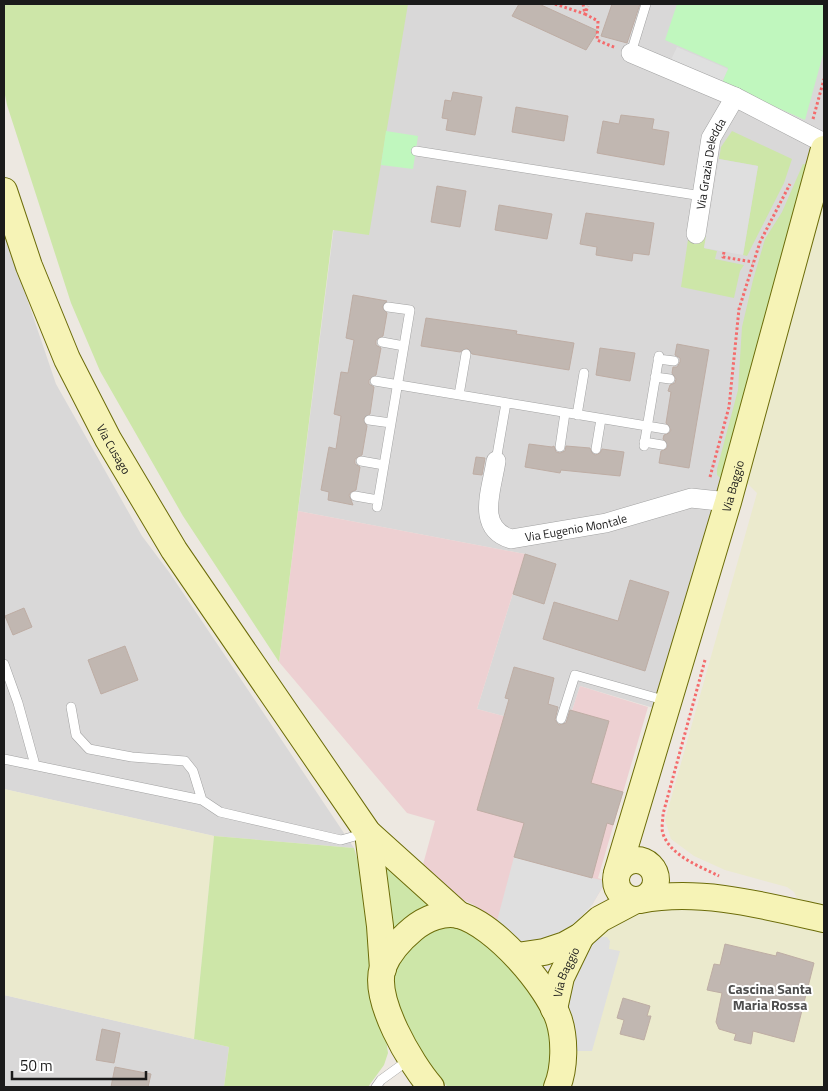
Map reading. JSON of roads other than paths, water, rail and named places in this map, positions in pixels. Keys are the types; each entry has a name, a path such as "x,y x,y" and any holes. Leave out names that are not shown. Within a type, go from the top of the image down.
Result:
{"main road":[{"name":"Via Baggio","path":"554,1009 561,977 617,876 634,822 728,502 819,142"},
{"name":"Via Cusago","path":"4,191 29,266 67,359 108,439 174,550 269,685 368,833"},
{"path":"634,822 648,864 656,876 656,886 650,895 637,901"},
{"path":"368,833 459,915 479,925 517,956 531,972 559,1020 563,1058 557,1087"},
{"path":"368,833 380,926 383,987 390,1019 410,1059 431,1087"},
{"path":"730,900 680,883 648,864 635,860 623,865 617,876 617,886 623,896 637,901 660,896 730,900 824,919"},
{"name":"Via Baggio","path":"517,956 544,952 637,901"},
{"path":"383,969 393,950 416,926 442,915 459,915"}],"street":[{"path":"631,53 735,97 819,142"},
{"name":"Via Grazia Deledda","path":"696,234 711,138 735,97"},
{"name":"Via Eugenio Montale","path":"496,461 489,519 497,532 511,539 606,523 691,498 728,502"}],"lane":[{"path":"631,53 646,4"},
{"path":"416,151 702,196"},
{"path":"355,496 377,504 410,310 388,307"},
{"path":"382,342 404,346"},
{"path":"459,395 466,354"},
{"path":"662,445 644,444 659,357 674,361"},
{"path":"577,415 584,373"},
{"path":"655,377 670,379"},
{"path":"375,381 665,429"},
{"path":"496,461 506,403"},
{"path":"560,447 565,413"},
{"path":"596,449 601,419"},
{"path":"368,420 391,423"},
{"path":"361,461 384,465"},
{"path":"4,664 18,703 35,765"},
{"path":"561,719 575,675 670,702"},
{"path":"71,707 76,735 89,749 132,757 184,761 192,771 202,800"},
{"path":"4,759 202,800 220,812 340,840 368,833"},
{"path":"376,1087 381,1080 410,1059"}],"district":[{"name":"Cascina Santa Maria Rossa","path":"770,996"}]}
